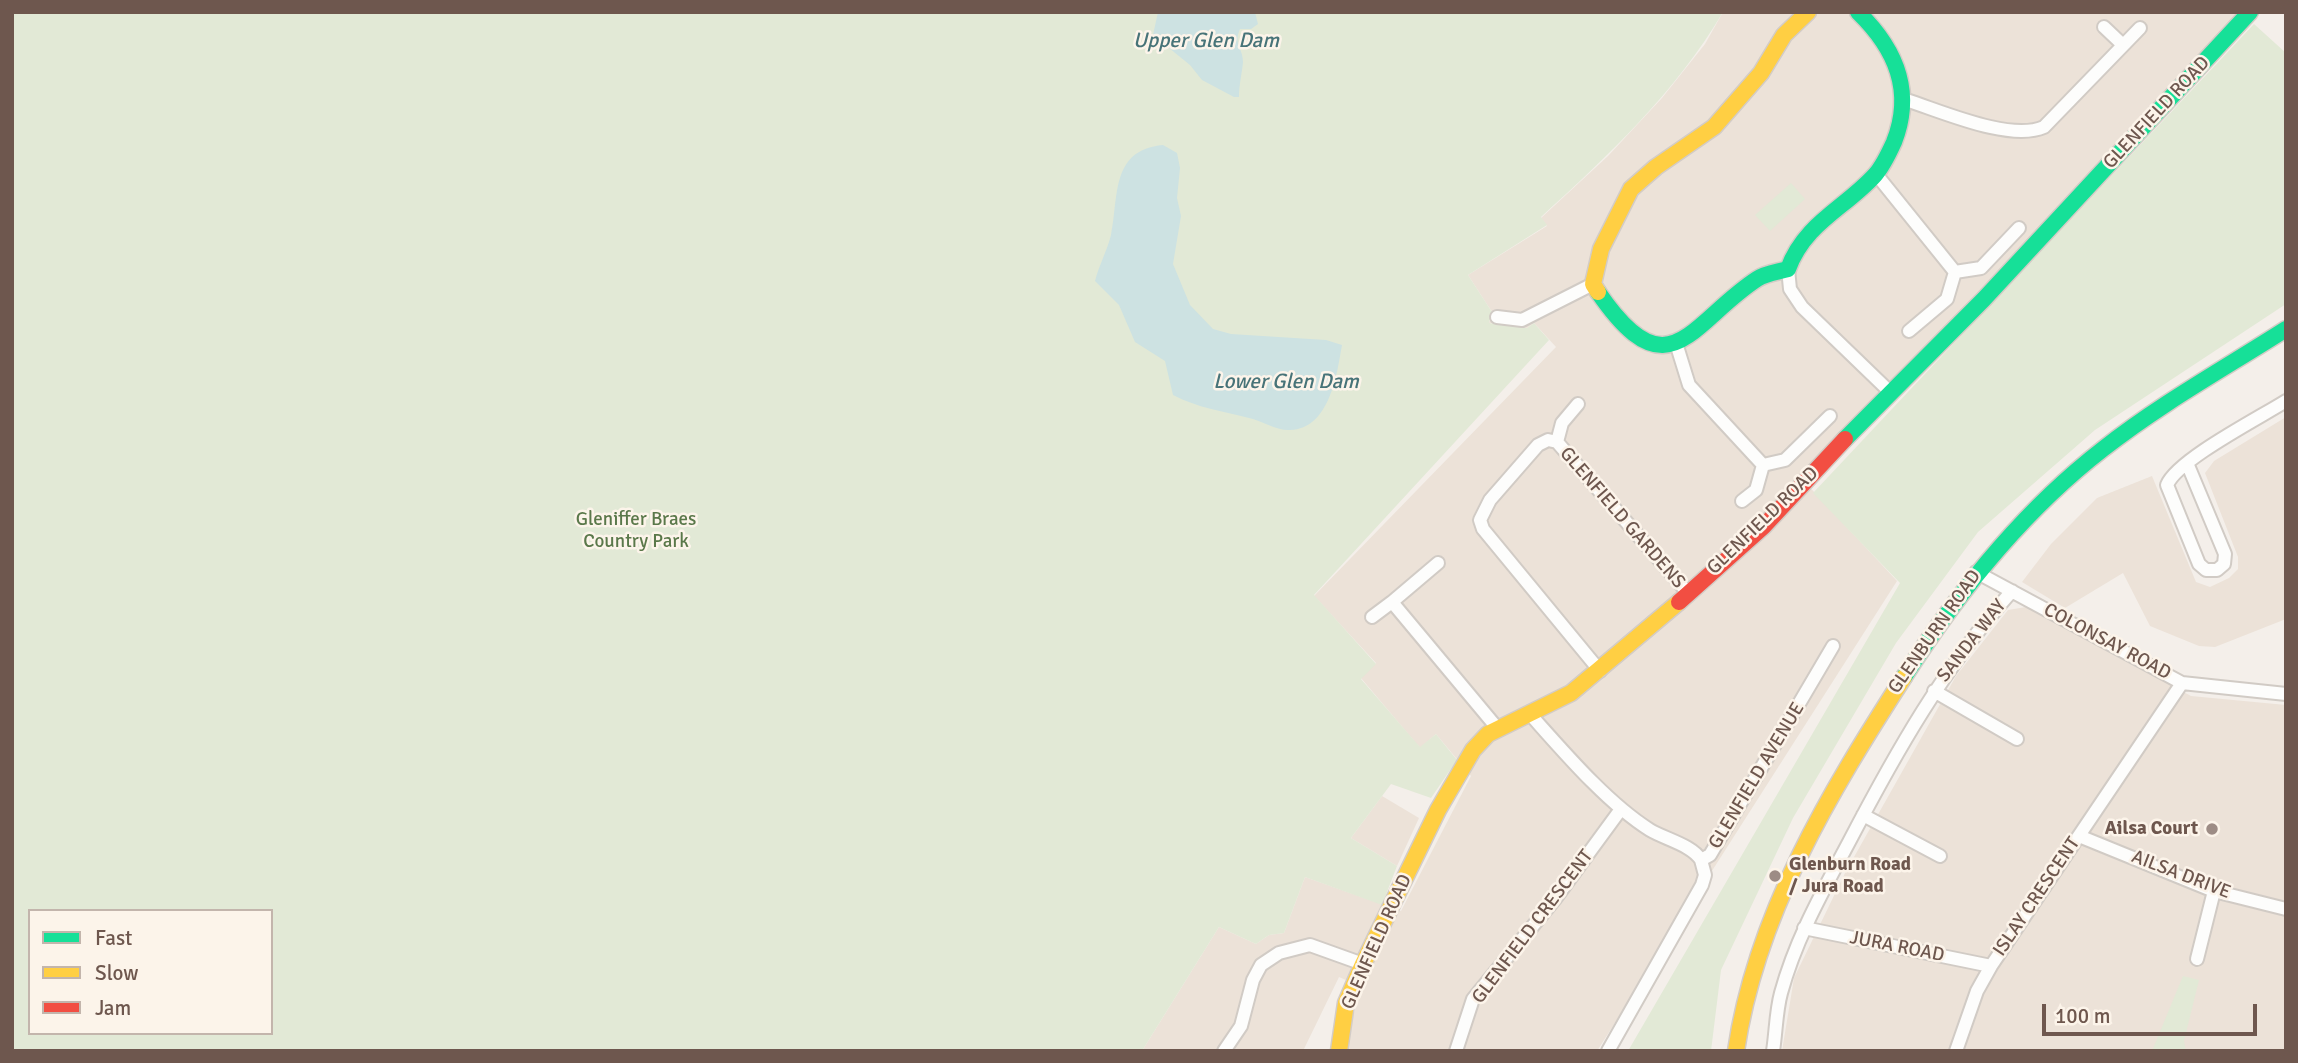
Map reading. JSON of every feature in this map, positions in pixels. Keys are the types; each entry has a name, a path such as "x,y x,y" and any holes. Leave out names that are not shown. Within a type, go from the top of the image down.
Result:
{"street":[{"path":"1496,317 1522,320 1593,284 1601,250 1631,189 1656,167 1714,127 1761,73 1784,35 1808,12"},
{"path":"1858,12 1881,31 1897,56 1906,100 1900,126 1876,174 1808,229 1794,249 1788,269 1790,289 1802,307 1889,391"},
{"name":"GLENFIELD ROAD","path":"1339,1051 1346,1003 1363,964 1444,800 1474,750 1488,734 1570,692 1600,671 1791,499 1889,391 1984,299 2250,12"},
{"path":"2104,27 2123,45"},
{"path":"1906,100 2006,130 2031,132 2044,127 2140,28"},
{"path":"1876,174 1955,272"},
{"path":"1955,272 1981,268 2020,228"},
{"path":"1593,284 1628,330 1661,344 1676,343 1705,326 1760,276 1788,269"},
{"path":"1909,331 1947,299 1955,272"},
{"name":"GLENBURN ROAD","path":"1736,1051 1747,978 1781,892 1916,654 1976,572 2038,506 2102,449 2286,329"},
{"path":"1676,343 1689,385 1763,465"},
{"path":"2187,463 2225,554 2224,564 2217,570 2206,570 2199,564 2166,485 2170,476 2187,463 2286,401"},
{"name":"GLENFIELD GARDENS","path":"1557,442 1562,423 1578,404"},
{"path":"1763,465 1785,460 1830,416"},
{"name":"GLENFIELD GARDENS","path":"1600,671 1483,529 1480,520 1490,500 1538,445 1548,440 1557,442 1688,593"},
{"path":"1742,501 1756,489 1763,465"},
{"path":"1372,617 1438,564"},
{"name":"COLONSAY ROAD","path":"1976,572 2182,683 2286,694"},
{"name":"SANDA WAY","path":"1804,928 1898,750 1934,691 1966,644 2012,591"},
{"path":"1392,602 1498,729"},
{"name":"GLENFIELD AVENUE","path":"1608,1051 1702,884 1704,875 1700,860 1710,855 1833,646"},
{"name":"ISLAY CRESCENT","path":"1956,1051 1977,991 1991,966 2182,683"},
{"name":"SANDA WAY","path":"1934,691 2017,739"},
{"path":"1529,713 1621,809 1649,829 1691,850 1700,860"},
{"name":"GLENFIELD CRESCENT","path":"1456,1051 1473,999 1555,899 1621,809"},
{"path":"1863,815 1940,856"},
{"name":"AILSA DRIVE","path":"2079,835 2214,891 2286,909"},
{"path":"2197,959 2214,891"},
{"path":"1773,1051 1781,994 1804,928"},
{"name":"JURA ROAD","path":"1804,928 1991,966"},
{"path":"1224,1051 1241,1026 1253,980 1261,965 1279,953 1310,945 1363,964"}],"shaded area":[{"path":"1723,12 2241,12 1802,479 1897,581 1597,1051 1347,1051 1347,1035 1362,987 1339,977 1303,1051 1142,1051 1219,927 1256,944 1269,935 1284,933 1305,877 1401,911 1471,776 1436,734 1420,748 1361,678 1376,663 1314,596 1556,347 1534,323 1527,328 1489,323 1492,312 1468,275 1547,226 1541,218 1608,156 1662,98 1705,44"},
{"path":"2286,417 2286,619 2215,647 2199,646 2150,626 2123,573 2065,608 2022,582 2051,544 2097,498 2152,476 2196,582 2210,587 2229,578 2238,569 2238,557 2205,473 2214,461"},
{"path":"2026,607 2191,696 2286,705 2286,1051 1782,1051 1794,978 1845,873 1956,676 2008,610"},
{"path":"1382,796 1419,818 1397,866 1351,838"}],"green space":[{"name":"Gleniffer Braes Country Park","path":"12,12 1723,12 1663,96 1592,170 1541,217 1547,225 1468,275 1492,312 1489,323 1527,328 1534,323 1549,340 1314,595 1376,664 1361,679 1420,747 1436,734 1457,760 1431,798 1391,784 1351,838 1397,866 1382,905 1305,877 1284,933 1269,935 1256,944 1219,927 1142,1051 12,1051"},
{"path":"2254,24 2286,53 2286,304 2095,430 1978,532 1896,643 1793,818 1721,970 1711,1051 1628,1051 1900,583 1813,493"},
{"path":"1791,183 1805,199 1770,231 1755,215"},
{"path":"2183,976 2199,980 2184,1041 2186,1051 2152,1051"}],"water":[{"name":"Upper Glen Dam","path":"1158,12 1255,12 1258,24 1251,29 1240,29 1238,34 1243,62 1239,97 1202,80 1190,65 1153,35"},
{"name":"Lower Glen Dam","path":"1163,145 1177,153 1180,168 1177,198 1181,216 1173,264 1190,305 1213,329 1231,334 1326,340 1342,345 1329,398 1323,410 1304,427 1280,429 1173,395 1165,361 1135,342 1119,305 1095,281 1111,235 1117,191 1125,166 1134,156 1146,149"}],"traffic: fast":[{"path":"1598,292 1623,323 1644,340 1662,345 1679,341 1757,279 1788,269 1795,253 1815,228 1878,171 1894,142 1900,123 1902,105 1898,72 1882,41 1858,12"},
{"path":"1845,439 1984,299 2250,12"},
{"path":"1904,677 1947,614 1994,554 2074,473 2147,417 2286,329"}],"traffic: slow":[{"path":"1598,292 1593,284 1601,249 1631,189 1656,167 1714,127 1761,73 1784,35 1808,12"},
{"path":"1339,1051 1346,1003 1363,964 1438,810 1473,750 1488,734 1571,693 1679,602"},
{"path":"1736,1051 1746,1000 1778,903 1849,765 1904,677"}],"traffic: jam":[{"path":"1679,602 1763,527 1845,439"}],"place":[{"name":"Ailsa Court","path":"2212,829"},
{"name":"Glenburn Road / Jura Road","path":"1775,876"}]}
